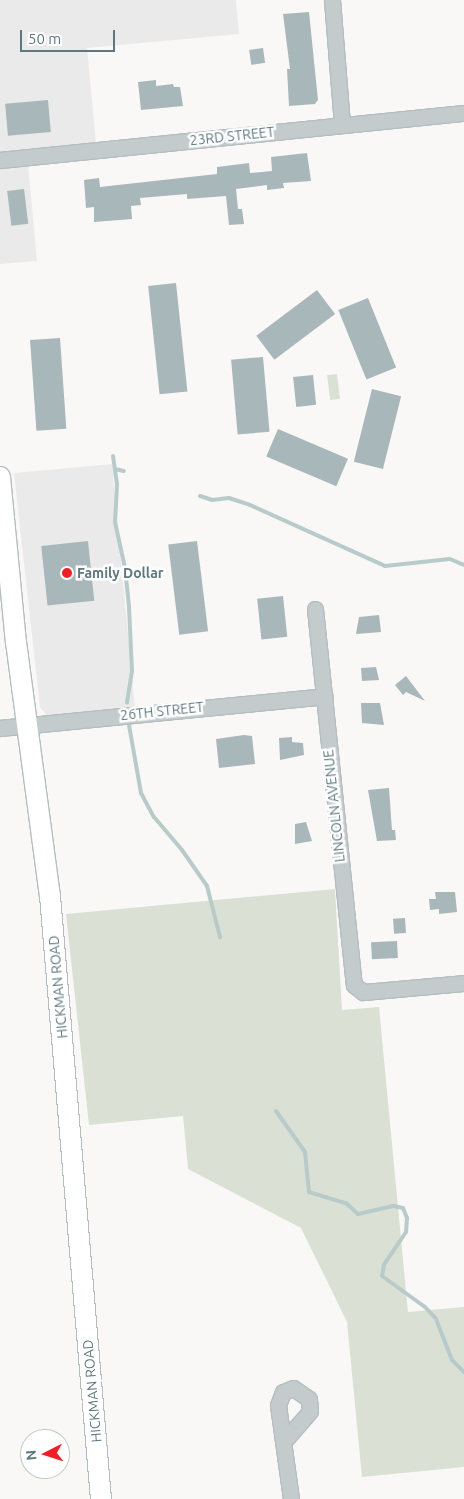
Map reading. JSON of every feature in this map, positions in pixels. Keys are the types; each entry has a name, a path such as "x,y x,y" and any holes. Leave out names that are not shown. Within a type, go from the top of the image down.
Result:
{"main road":[{"name":"HICKMAN ROAD","path":"0,477 27,725 50,896 101,1499"}],"street":[{"path":"332,0 342,125"},
{"name":"23RD STREET","path":"0,160 464,114"},
{"name":"LINCOLN AVENUE","path":"315,609 352,980 358,990 369,992 464,983"},
{"name":"26TH STREET","path":"0,728 324,696"},
{"path":"285,1440 291,1499"}],"shaded area":[{"path":"0,0 236,0 239,34 87,48 96,143 0,153"},
{"path":"28,165 37,261 0,264 0,168"},
{"path":"337,374 340,399 330,400 327,375"},
{"path":"112,464 135,708 47,716 40,707 14,473"},
{"path":"335,889 342,1010 379,1007 408,1312 464,1307 464,1467 362,1477 347,1322 301,1228 188,1169 183,1116 89,1125 66,914"}],"building":[{"path":"309,12 318,100 315,104 289,106 287,69 290,69 283,14"},
{"path":"263,48 265,63 251,65 249,50"},
{"path":"156,80 156,86 173,84 174,87 180,87 183,106 141,110 138,82"},
{"path":"48,100 51,132 8,136 5,104"},
{"path":"307,153 311,181 283,183 284,188 267,190 267,185 236,189 238,209 242,209 244,224 229,225 226,196 187,199 187,194 140,198 141,205 131,206 132,219 94,222 94,207 86,208 84,180 99,178 100,187 217,174 217,167 249,163 250,173 272,171 271,157"},
{"path":"24,189 28,224 11,226 7,191"},
{"path":"176,283 187,391 160,394 148,286"},
{"path":"317,290 335,314 274,360 256,336"},
{"path":"368,298 396,368 366,380 338,310"},
{"path":"60,338 66,429 36,431 30,340"},
{"path":"263,357 270,432 238,435 231,360"},
{"path":"313,375 316,405 296,407 293,377"},
{"path":"372,389 401,396 383,469 354,462"},
{"path":"278,429 348,459 336,486 266,457"},
{"name":"Family Dollar","path":"88,541 94,601 48,606 41,546"},
{"path":"197,541 208,631 179,635 168,545"},
{"path":"283,596 287,637 261,639 257,599"},
{"path":"379,615 381,632 356,634 359,617"},
{"path":"376,667 379,680 362,681 361,668"},
{"path":"406,676 425,701 406,692 403,695 395,685"},
{"path":"361,703 380,703 384,725 362,723"},
{"path":"244,735 252,736 255,764 219,768 216,739"},
{"path":"292,737 292,742 303,743 304,755 280,760 279,738"},
{"path":"389,788 392,830 395,830 396,840 377,841 368,790"},
{"path":"306,822 312,841 295,844 295,824"},
{"path":"435,892 455,892 457,912 439,914 439,909 430,910 429,899 436,899"},
{"path":"405,918 406,933 394,934 393,919"},
{"path":"397,941 398,958 372,959 371,942"}],"waterway":[{"path":"113,456 117,485 115,522 125,568 129,607 132,671 127,703"},
{"path":"115,469 124,471"},
{"path":"200,496 212,500 229,498 250,505 385,566 450,559 464,565"},
{"path":"129,725 141,793 154,817 182,850 207,886 220,937"},
{"path":"276,1111 305,1152 309,1192 346,1203 358,1214 394,1206 403,1208 407,1218 406,1232 384,1265 382,1276 425,1307 436,1319 452,1360 464,1372"}],"place":[{"name":"Family Dollar","path":"67,573"}]}
